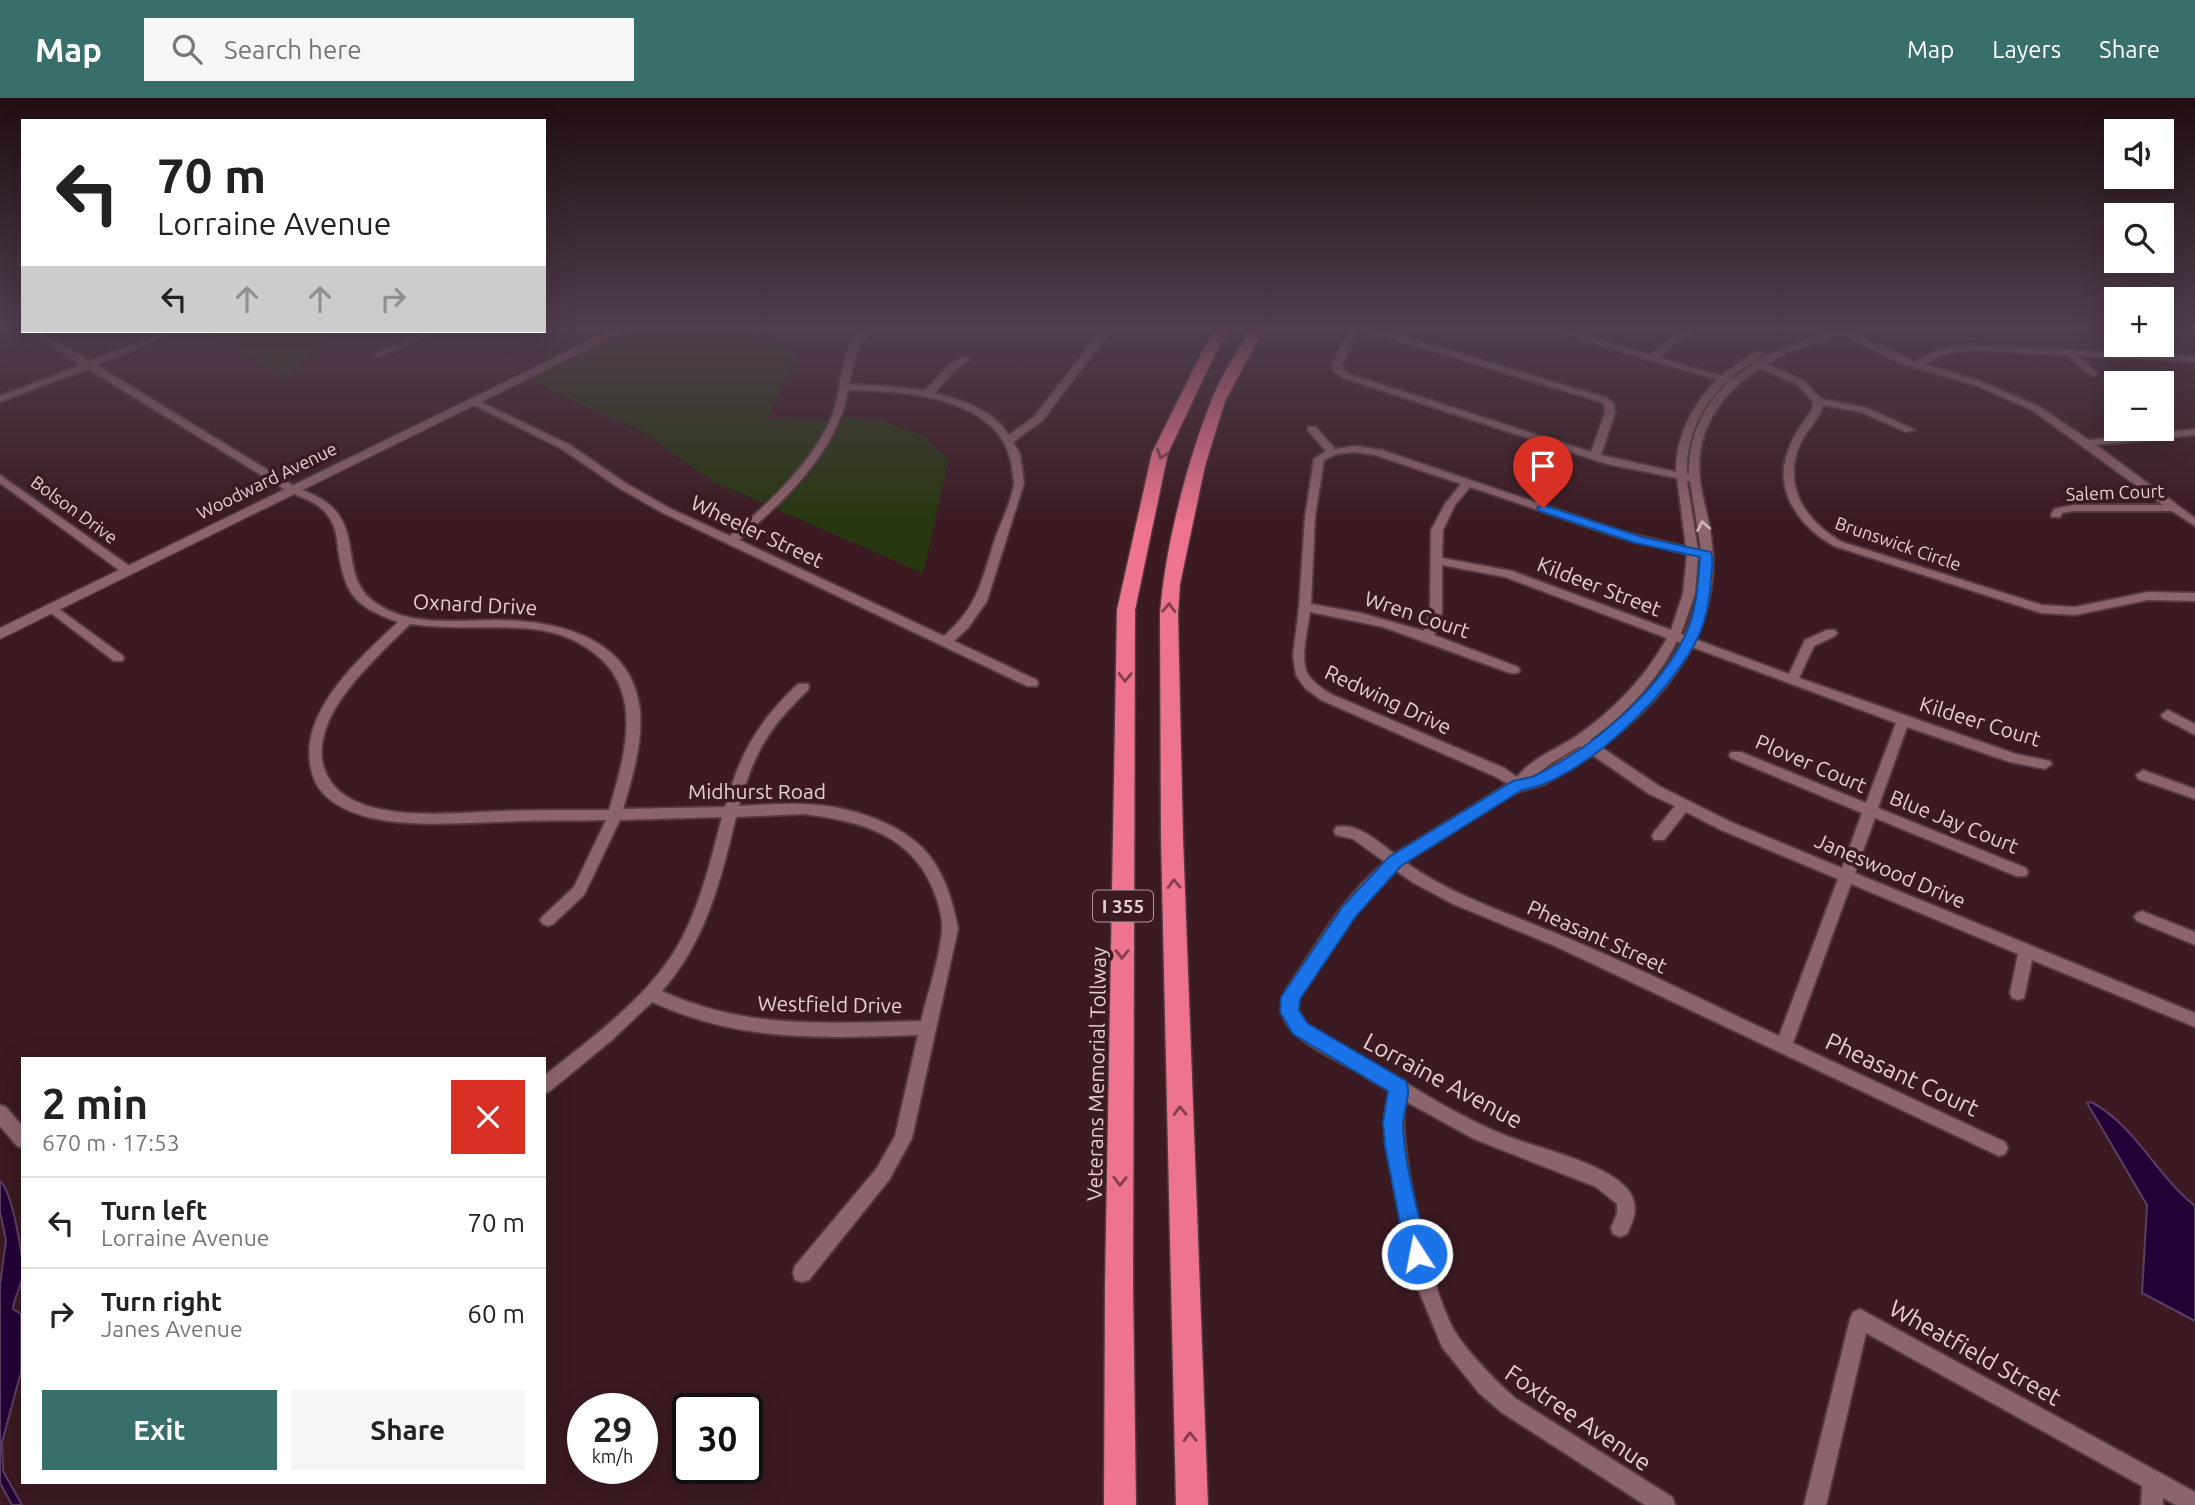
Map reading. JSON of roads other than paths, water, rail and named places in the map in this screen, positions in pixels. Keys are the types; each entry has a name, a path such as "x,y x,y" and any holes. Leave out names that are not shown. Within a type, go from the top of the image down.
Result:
{"highway":[{"name":"Veterans Memorial Tollway","path":"1120,1505 1119,1286 1126,610 1160,453 1189,393"},
{"name":"I 355","path":"1192,1505 1172,838 1169,604 1171,584 1198,466 1223,393"}],"main road":[{"name":"Woodward Avenue","path":"0,634 492,393"}],"street":[{"path":"0,399 17,393"},
{"name":"Oxnard Drive","path":"134,393 293,490 317,500 338,523 350,584 359,598 378,611 405,622 543,627 580,638 601,650 618,670 626,684 635,727 615,816 578,891 548,920"},
{"path":"731,541 773,504 824,439 838,413 843,393"},
{"path":"920,393 954,401 990,421 1009,440 1020,466 1013,506 981,601 964,625 945,642"},
{"path":"1009,440 1038,419 1058,393"},
{"path":"1397,393 1595,457 1695,478"},
{"path":"1580,393 1609,404 1610,413 1595,457"},
{"path":"1586,744 1637,690 1674,636 1690,594 1693,552 1682,476 1682,455 1688,431 1710,393"},
{"path":"1395,862 1518,785 1535,783 1647,701 1675,665 1688,641 1703,602 1705,529 1693,465 1700,431 1715,402 1724,393"},
{"path":"1810,393 1818,401 1864,410 1910,430"},
{"path":"2001,393 2050,417 2195,523"},
{"name":"Brunswick Circle","path":"1818,401 1818,408 1793,449 1790,476 1800,514 1822,536 1838,544 2041,609 2075,611 2148,596 2195,597"},
{"name":"Wheeler Street","path":"473,402 566,447 643,499 1032,683"},
{"path":"1312,429 1332,452 1355,448 1378,452 1619,534 1706,555"},
{"path":"2088,443 2192,434"},
{"name":"Redwing Drive","path":"1332,452 1317,463 1310,517 1300,672 1314,689 1499,772 1518,785"},
{"name":"Bolson Drive","path":"0,478 127,570"},
{"path":"1428,636 1436,613 1435,538 1450,504 1468,482"},
{"name":"Salem Court","path":"2056,515 2058,511 2073,508 2176,509"},
{"name":"Kildeer Street","path":"1436,560 1508,574 1903,721"},
{"name":"Wren Court","path":"1305,607 1367,616 1428,636 1514,670"},
{"path":"52,608 118,658"},
{"name":"Midhurst Road","path":"405,622 350,678 320,725 315,761 322,781 338,799 362,810 396,816 615,816 804,809 844,814 869,821 892,833 923,858 942,890 950,929 903,1138 883,1174 802,1273"},
{"path":"1792,680 1809,643 1831,633"},
{"path":"546,1084 651,995 691,937 706,906 729,812 745,763 774,716 803,687"},
{"path":"2168,715 2195,730"},
{"path":"1784,1046 1903,721"},
{"name":"Kildeer Court","path":"1903,721 2015,759 2045,764"},
{"name":"Janeswood Drive","path":"1586,744 1683,806 2195,1020"},
{"name":"Plover Court","path":"1736,755 1870,812"},
{"path":"2143,775 2195,794"},
{"path":"1659,836 1683,806"},
{"name":"Blue Jay Court","path":"1870,812 2021,872"},
{"name":"Pheasant Street","path":"1341,831 1357,834 1417,878 1458,900 1562,942 1784,1046"},
{"name":"Lorraine Avenue","path":"1395,862 1349,911 1304,976 1291,997 1289,1004 1292,1018 1311,1037 1496,1140 1587,1173 1608,1184 1623,1197 1627,1213 1620,1228"},
{"path":"2142,917 2195,939"},
{"path":"2018,993 2026,951"},
{"name":"Westfield Drive","path":"651,995 711,1018 759,1026 814,1030 928,1028"},
{"name":"Pheasant Court","path":"1784,1046 1999,1148"},
{"name":"Foxtree Avenue","path":"1399,1087 1393,1122 1401,1173 1422,1273 1450,1340 1486,1386 1508,1405 1664,1505"},
{"path":"0,1114 21,1138"},
{"name":"Wheatfield Street","path":"1815,1505 1860,1320 2195,1504"},
{"path":"2152,1505 2153,1481"}]}
